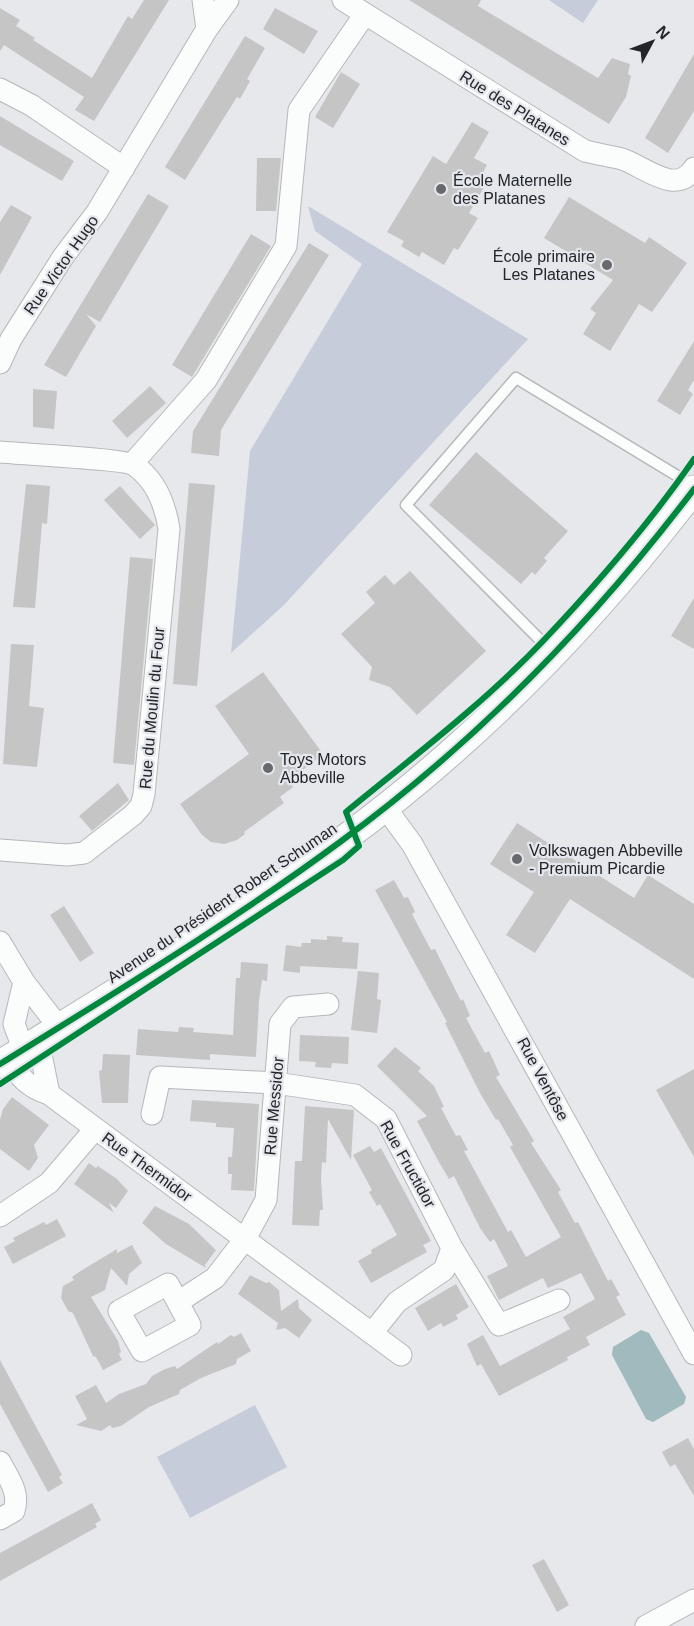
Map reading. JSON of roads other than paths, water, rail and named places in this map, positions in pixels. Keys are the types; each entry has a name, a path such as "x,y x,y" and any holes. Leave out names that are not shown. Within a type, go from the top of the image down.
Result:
{"street":[{"path":"203,0 207,29"},
{"name":"Rue Victor Hugo","path":"0,363 11,339 51,275 97,212 207,29 218,18 228,0"},
{"name":"Rue des Platanes","path":"343,0 585,151 623,160 656,177 677,181 690,174 694,168"},
{"path":"0,452 132,464 206,380 286,246 299,110 365,14"},
{"path":"0,89 30,105 124,168"},
{"name":"Rue du Moulin du Four","path":"0,850 67,855 84,853 95,847 141,806 169,529 162,499 151,481 132,464"},
{"name":"Avenue du Président Robert Schuman","path":"25,1047 244,908 340,842 385,807 459,745 554,654 621,582 694,488"},
{"name":"Rue Ventôse","path":"385,807 412,844 693,1350"},
{"path":"0,942 24,982 25,1047"},
{"path":"24,982 14,1024 49,1094"},
{"name":"Rue Messidor","path":"245,1239 266,1200 280,1024 293,1007 328,1004"},
{"name":"Rue Thermidor","path":"25,1047 17,1074 33,1089 49,1094 401,1355"},
{"name":"Rue Fructidor","path":"152,1114 160,1077 276,1083 355,1095 386,1119 452,1248 499,1325 559,1300"},
{"path":"0,1216 49,1183 95,1129"},
{"path":"178,1302 214,1278 245,1239"},
{"path":"372,1333 397,1302 444,1270 452,1248"},
{"path":"0,1462 16,1491 17,1501 14,1511 0,1519"},
{"path":"646,1626 694,1600"}],"lane":[{"path":"554,654 406,506 516,378 694,488"}],"water":[{"path":"641,1330 649,1333 686,1397 684,1404 653,1422 646,1419 612,1355 613,1347"}],"place":[{"name":"École Maternelle des Platanes","path":"441,189"},
{"name":"École primaire Les Platanes","path":"607,265"},
{"name":"Toys Motors Abbeville","path":"268,768"},
{"name":"Volkswagen Abbeville - Premium Picardie","path":"517,859"}]}
